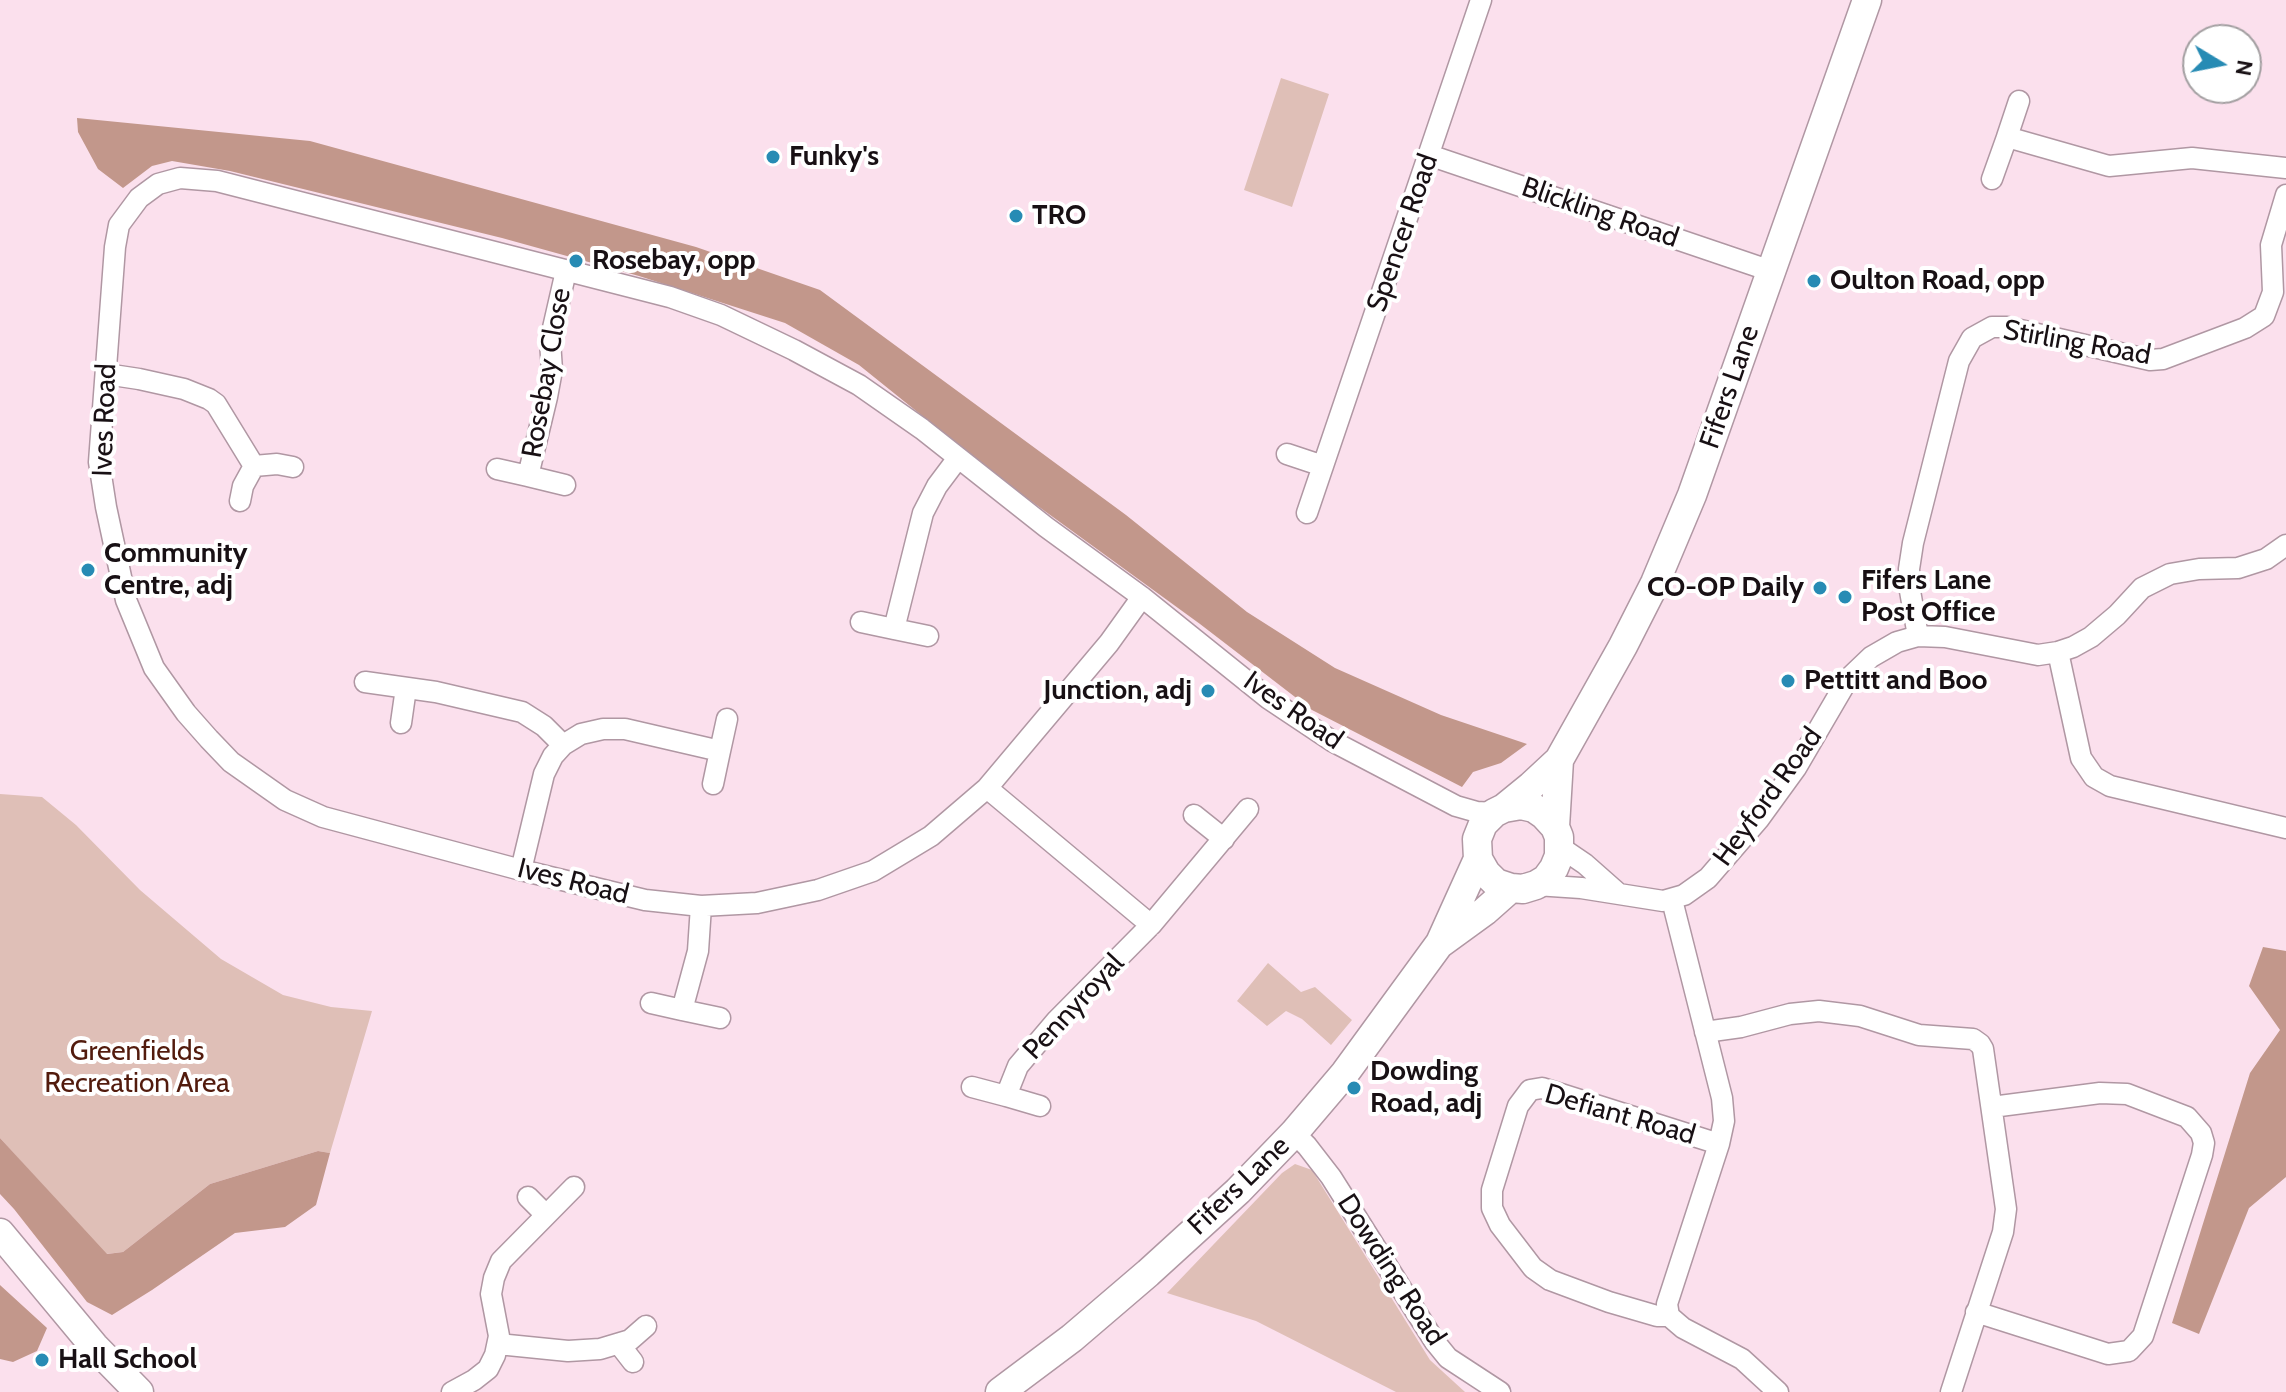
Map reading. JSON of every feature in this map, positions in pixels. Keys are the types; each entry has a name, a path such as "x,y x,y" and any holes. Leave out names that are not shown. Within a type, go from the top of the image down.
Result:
{"street":[{"name":"Spencer Road","path":"1307,513 1481,0"},
{"name":"Fifers Lane","path":"1000,1392 1072,1338 1148,1273 1238,1191 1294,1133 1345,1073 1440,943 1478,849 1483,824 1559,760 1623,646 1679,529 1867,0"},
{"path":"1992,179 2019,101"},
{"path":"2007,137 2109,166 2192,158 2286,168"},
{"name":"Blickling Road","path":"1429,155 1771,271"},
{"name":"Ives Road","path":"1142,597 1109,643 987,788 931,836 873,871 818,890 757,903 701,906 645,900 323,817 285,800 231,762 186,713 154,668 126,600 99,462 119,225 139,198 158,184 180,178 217,181 670,297 721,315 859,385 922,429 1046,527 1142,597 1269,699 1332,741 1456,806 1477,812 1499,810"},
{"name":"Stirling Road","path":"1918,636 1910,591 1913,543 1959,361 1972,338 1988,328 2007,327 2150,360 2163,359 2245,328 2264,316 2273,292 2271,245 2286,195"},
{"name":"Rosebay Close","path":"528,476 547,397 552,370 550,341 566,271"},
{"path":"106,374 184,389 209,399 216,404 254,466"},
{"path":"1287,454 1323,466"},
{"path":"894,629 923,513 937,486 958,458"},
{"path":"254,466 277,464 293,467"},
{"path":"240,501 243,486 254,466"},
{"name":"Rosebay Close","path":"497,469 565,485"},
{"name":"Heyford Road","path":"1672,900 1708,878 1759,819 1796,768 1848,679 1871,657 1897,642 1918,636 1945,637 2038,655 2058,652 2091,637 2142,588 2170,574 2199,569 2238,568 2266,559 2286,545"},
{"path":"861,622 928,636"},
{"path":"2058,652 2081,758 2094,777 2110,786 2286,828"},
{"path":"365,682 436,692 522,712 544,726 563,745"},
{"path":"401,723 406,688"},
{"path":"713,784 727,719"},
{"path":"521,870 544,774 563,745 581,734 603,729 625,729 720,751"},
{"name":"Fifers Lane","path":"1440,943 1524,887 1546,879 1554,868 1558,837 1559,760"},
{"path":"987,788 1151,925"},
{"path":"1499,810 1521,805 1534,808 1544,815 1558,837 1619,894"},
{"name":"Ives Road","path":"1456,806 1478,849"},
{"name":"Pennyroyal","path":"1006,1096 1018,1066 1034,1046 1151,925 1248,809"},
{"path":"1194,815 1224,839"},
{"path":"1478,849 1486,873 1496,883 1672,900 1722,1098 1724,1121 1667,1304 1669,1316 1683,1328 1742,1359 1778,1392"},
{"path":"682,1010 698,951 701,906"},
{"path":"651,1003 720,1018"},
{"path":"1705,1032 1819,1011 1860,1016 1919,1035 1973,1039 1983,1049 2006,1209 2003,1232 1951,1392"},
{"name":"Pennyroyal","path":"972,1087 1040,1106"},
{"name":"Defiant Road","path":"1669,1316 1657,1316 1609,1302 1550,1280 1533,1268 1500,1225 1492,1208 1492,1190 1518,1106 1530,1090 1542,1088 1719,1144"},
{"path":"1976,1312 2108,1354 2129,1351 2143,1336 2204,1143 2201,1133 2187,1117 2127,1094 2100,1093 1992,1107"},
{"name":"Dowding Road","path":"1294,1133 1331,1177 1435,1342 1448,1358 1500,1392"},
{"path":"452,1392 488,1369 498,1344 498,1323 491,1294 501,1261 574,1187"},
{"path":"528,1197 546,1215"},
{"path":"0,1233 94,1346 139,1392"},
{"path":"498,1344 568,1351 600,1349 630,1340 646,1326"},
{"path":"619,1344 633,1362"}],"green space":[{"path":"1281,78 1329,94 1292,207 1244,190"},
{"name":"Greenfields Recreation Area","path":"0,794 42,797 76,825 140,890 221,959 283,995 331,1007 372,1011 330,1153 318,1151 210,1184 123,1252 106,1254 95,1243 0,1138"},
{"path":"1268,963 1301,992 1315,987 1352,1020 1331,1045 1302,1019 1286,1011 1267,1026 1237,1001"},
{"path":"1295,1164 1312,1170 1430,1360 1465,1392 1396,1392 1256,1321 1167,1293 1282,1173"}],"shaded area":[{"path":"77,118 310,141 696,247 820,290 1126,515 1247,612 1335,668 1441,715 1527,744 1501,763 1473,772 1462,787 1312,710 1002,480 859,365 785,323 639,276 502,238 230,171 172,161 152,166 123,188 98,169 78,132"},
{"path":"2263,947 2286,951 2286,1177 2249,1208 2199,1334 2172,1323 2250,1073 2280,1030 2249,986"},
{"path":"0,1138 107,1254 123,1252 210,1184 318,1151 330,1153 316,1205 285,1227 235,1233 112,1315 87,1302 0,1194"},
{"path":"0,1285 47,1328 37,1351 13,1362 0,1359"}],"place":[{"name":"Funky's","path":"773,157"},
{"name":"TRO","path":"1016,216"},
{"name":"Rosebay, opp","path":"576,261"},
{"name":"Oulton Road, opp","path":"1814,281"},
{"name":"Community Centre, adj","path":"88,570"},
{"name":"CO-OP Daily","path":"1820,588"},
{"name":"Fifers Lane Post Office","path":"1845,597"},
{"name":"Pettitt and Boo","path":"1788,681"},
{"name":"Junction, adj","path":"1208,691"},
{"name":"Dowding Road, adj","path":"1354,1088"},
{"name":"Hall School","path":"42,1360"}]}
